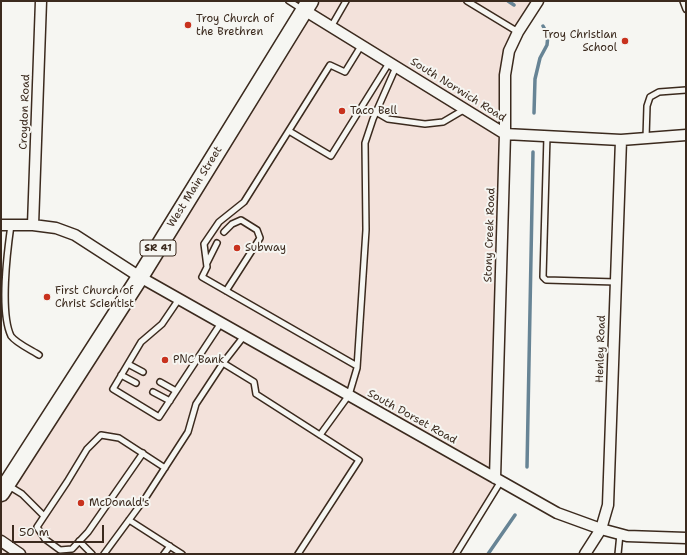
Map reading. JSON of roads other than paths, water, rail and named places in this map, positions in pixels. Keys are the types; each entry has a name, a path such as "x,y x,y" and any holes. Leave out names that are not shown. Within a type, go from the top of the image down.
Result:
{"main road":[{"name":"West Main Street","path":"4,489 140,277 307,6"}],"street":[{"name":"Croydon Road","path":"33,225 41,1"},
{"name":"Stony Creek Road","path":"498,479 505,76 509,51 518,32 538,1"},
{"name":"South Norwich Road","path":"307,6 331,27 505,134 621,140 686,135"},
{"name":"Henley Road","path":"585,554 601,529 608,505 621,140"},
{"name":"South Dorset Road","path":"6,225 33,225 56,228 75,235 140,277 557,513 601,529 627,536 686,538"},
{"path":"1,541 20,554"}],"lane":[{"path":"288,1 307,6"},
{"path":"331,27 346,1"},
{"path":"467,1 518,32"},
{"path":"684,1 686,9"},
{"path":"206,264 204,244 219,222 244,202 330,66 345,72 361,46"},
{"path":"289,131 331,156 393,65"},
{"path":"320,435 349,395 357,366 366,230 365,143 393,65"},
{"path":"646,138 647,106 650,97 659,92 686,90"},
{"path":"376,112 388,119 425,124 443,122 465,109"},
{"path":"547,136 543,277 546,280 616,282"},
{"path":"224,232 232,224 241,220 257,230 260,238 226,291"},
{"path":"6,225 1,301 4,323 11,337 39,355"},
{"path":"217,243 206,264 202,277 357,366"},
{"path":"179,299 162,324 141,342 113,389 159,417 221,323"},
{"path":"104,554 146,497 165,468 188,432 196,404 223,363 244,336"},
{"path":"223,363 254,382 256,394 359,460 298,554"},
{"path":"128,364 143,372"},
{"path":"121,375 136,383"},
{"path":"160,382 176,391"},
{"path":"153,392 170,401"},
{"path":"143,453 93,525 72,549 60,550 45,539 37,527 87,449 101,435 119,438 143,453 165,468"},
{"path":"456,554 498,479"},
{"path":"4,489 22,494 44,516"},
{"path":"129,520 170,546 174,552 182,554"},
{"path":"618,554 620,534"},
{"path":"79,541 92,554"},
{"path":"164,554 170,546"}],"waterway":[{"path":"508,1 514,5"},
{"path":"534,113 535,79 540,58 547,45 548,35 543,26"},
{"path":"527,467 533,152"},
{"path":"488,554 515,515"}],"place":[{"name":"Troy Church of the Brethren","path":"188,25"},
{"name":"Troy Christian School","path":"625,41"},
{"name":"Taco Bell","path":"342,111"},
{"name":"Subway","path":"237,248"},
{"name":"First Church of Christ Scientist","path":"47,297"},
{"name":"PNC Bank","path":"165,360"},
{"name":"McDonald's","path":"81,503"}]}
